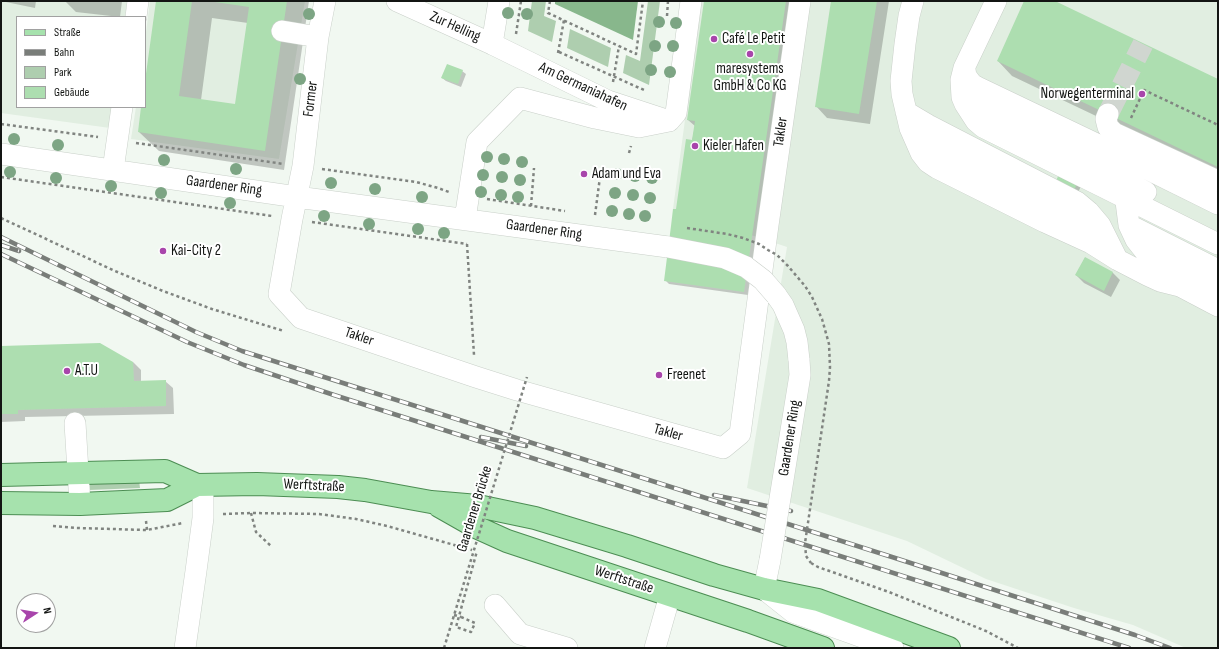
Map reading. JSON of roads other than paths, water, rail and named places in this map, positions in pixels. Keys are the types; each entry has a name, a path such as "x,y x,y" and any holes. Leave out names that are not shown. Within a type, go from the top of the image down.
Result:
{"main road":[{"name":"Werftstraße","path":"1,475 165,471 200,485 256,484 331,486 365,490 431,502 478,506 535,518 714,575 764,589 818,600 949,648"},
{"name":"Werftstraße","path":"1,503 80,504 167,500 200,485"},
{"name":"Werftstraße","path":"431,502 476,527 506,541 748,621 823,648"}],"street":[{"path":"136,16 138,1"},
{"name":"Former","path":"297,197 303,166 318,37 325,1"},
{"name":"Zur Helling","path":"397,1 492,44"},
{"path":"492,44 499,1"},
{"path":"465,219 477,142 520,98 595,118 639,127 669,121 676,113 691,1"},
{"name":"Takler","path":"297,197 279,294 301,318 476,377 605,416 723,448 740,434 800,1"},
{"path":"913,1 909,16 901,81 908,120 931,146 1076,219 1088,228 1118,260 1160,281 1180,286 1218,306"},
{"path":"996,1 964,68 961,88 969,98 980,106 1113,173 1124,188 1218,270"},
{"path":"282,31 318,37"},
{"name":"Am Germaniahafen","path":"492,44 608,101 669,121"},
{"path":"964,68 966,76 972,84 1218,252"},
{"path":"113,170 122,108"},
{"path":"1108,114 1106,119 1124,188 1143,250 1180,286"},
{"name":"Gaardener Ring","path":"1,154 297,197 668,247 725,258 746,267 755,273 770,288 783,305 794,330 798,349 800,375 776,527 764,589"},
{"path":"1124,188 1218,181"},
{"path":"1124,188 1218,204"},
{"path":"1124,188 1218,212"},
{"path":"1124,188 1218,220"},
{"path":"1124,188 1218,228"},
{"path":"1124,188 1218,236"},
{"path":"1124,188 1218,244"},
{"path":"1124,188 1218,260"},
{"path":"1124,188 1146,243 1218,279"},
{"path":"1143,250 1218,288"},
{"path":"75,423 80,504"},
{"path":"185,648 203,518 200,485"},
{"name":"Werftstraße","path":"764,589 793,612 893,648"},
{"path":"655,648 670,595"},
{"path":"495,604 520,634 567,648"}],"tunnel":[{"path":"1108,114 1143,44"}],"railway":[{"path":"1,237 196,332 242,351 892,557 1135,635 1170,648"},
{"path":"1,245 19,251"},
{"path":"1,254 187,342 244,365 1129,648"},
{"path":"481,437 526,446"},
{"path":"714,495 791,511"}],"place":[{"name":"Café Le Petit","path":"714,39"},
{"name":"maresystems GmbH & Co KG","path":"750,54"},
{"name":"Norwegenterminal","path":"1142,94"},
{"name":"Kieler Hafen","path":"695,146"},
{"name":"Adam und Eva","path":"584,174"},
{"name":"Kai-City 2","path":"163,251"},
{"name":"A.T.U","path":"67,371"},
{"name":"Freenet","path":"659,375"}]}
